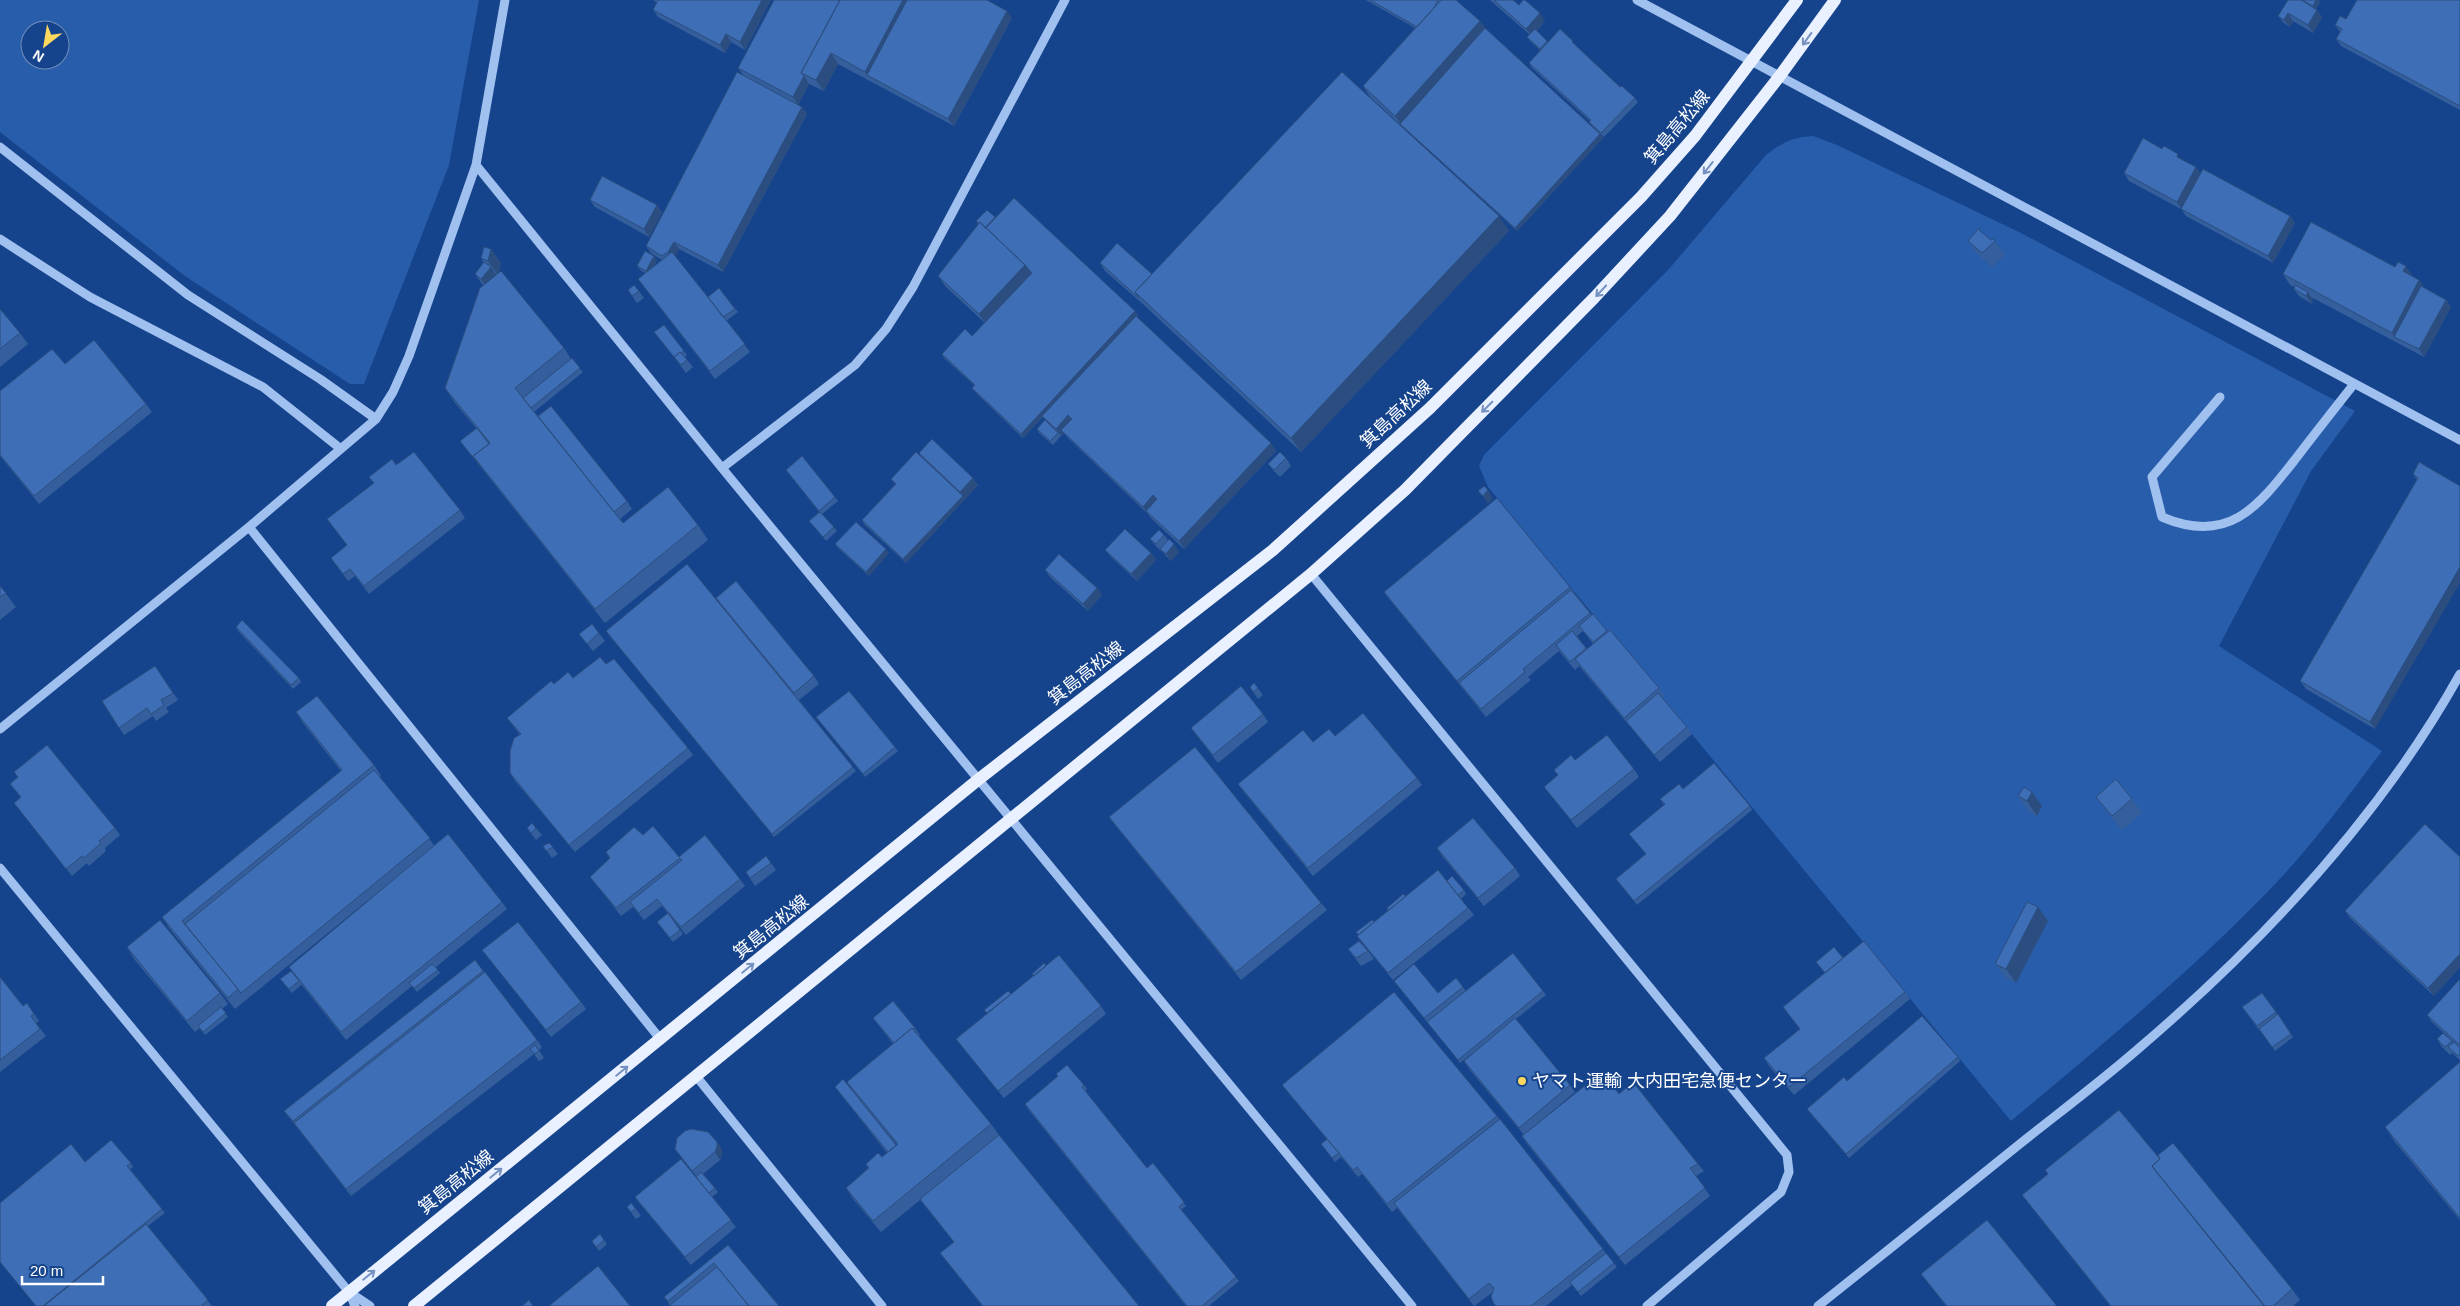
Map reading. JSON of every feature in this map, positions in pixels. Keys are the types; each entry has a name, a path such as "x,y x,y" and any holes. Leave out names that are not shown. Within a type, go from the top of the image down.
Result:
{"main road":[{"name":"箕島高松線","path":"332,1306 661,1040 979,779 1273,550 1430,408 1641,197 1695,136 1797,0"},
{"path":"414,1306 1311,574 1405,490 1594,298 1670,216 1780,77 1835,0"}],"street":[{"path":"0,729 249,527 376,419 393,392 409,356 476,165 504,0"},
{"path":"722,468 855,364 886,329 913,287 1065,0"},
{"path":"1637,0 2460,440"},
{"path":"0,147 188,295 320,379 376,419"},
{"path":"476,165 722,468 1412,1306"},
{"path":"0,239 90,297 263,387 341,449"},
{"path":"2220,397 2152,477 2162,517 2183,526 2211,527 2240,517 2264,499 2354,384"},
{"path":"249,527 661,1040"},
{"path":"1311,574 1786,1154 1789,1172 1781,1192 1647,1306"},
{"path":"1818,1306 2138,1049 2210,984 2297,896 2377,801 2438,715 2460,674"},
{"path":"0,868 349,1292 355,1306"},
{"path":"696,1076 882,1306"},
{"path":"349,1292 370,1306"}],"shaded area":[{"path":"0,0 479,0 449,165 364,384 350,384 185,276 0,132"},
{"path":"1813,136 1837,145 2021,233 2355,411 2311,471 2219,646 2382,751 2304,851 2245,915 2147,1006 2011,1121 1488,487 1479,466 1484,455 1669,269 1766,155 1788,141"}],"building":[{"path":"658,0 762,0 740,42 726,34 720,45 653,10"},
{"path":"774,0 840,0 801,73 804,76 793,97 738,68"},
{"path":"840,0 903,0 865,72 831,53 816,80 801,73"},
{"path":"907,0 987,0 1007,11 948,119 867,75"},
{"path":"1370,0 1438,0 1434,8 1417,27"},
{"path":"1441,0 1456,0 1480,21 1395,116 1363,86"},
{"path":"1494,0 1513,0 1519,5 1525,0 1540,13 1526,29"},
{"path":"2288,0 2301,0 2317,10 2308,25 2288,13 2284,20 2278,16"},
{"path":"2302,0 2316,0 2313,6"},
{"path":"2357,0 2460,0 2460,106 2336,39 2342,29 2335,25 2340,16 2346,19"},
{"path":"1485,28 1600,134 1515,228 1400,124"},
{"path":"1535,29 1547,41 1540,49 1527,37"},
{"path":"1560,29 1620,87 1622,86 1635,98 1601,133 1589,122 1591,120 1529,63"},
{"path":"737,72 802,107 718,265 674,242 668,252 662,256 646,246"},
{"path":"1342,72 1499,216 1291,438 1135,292"},
{"path":"2143,138 2162,149 2164,146 2178,154 2177,157 2196,167 2177,202 2124,173"},
{"path":"2203,169 2290,216 2268,256 2181,209"},
{"path":"602,176 657,205 644,229 590,200"},
{"path":"1014,198 1135,311 1021,434 972,388 975,385 942,354 965,329 972,336 1032,273 986,228"},
{"path":"987,210 995,217 985,228 980,222 976,221"},
{"path":"980,222 1025,265 979,314 938,276"},
{"path":"2311,222 2395,267 2398,262 2406,266 2403,271 2419,280 2392,333 2283,274"},
{"path":"1979,228 1991,240 1995,241 1982,253 1968,241"},
{"path":"1117,243 1152,274 1135,292 1139,298 1100,263"},
{"path":"484,247 491,249 488,261 481,258"},
{"path":"645,251 654,256 646,271 637,266"},
{"path":"672,252 745,344 710,371 638,279"},
{"path":"484,262 491,267 481,279 475,274"},
{"path":"501,271 564,348 515,388 623,523 668,487 698,525 595,609 473,456 490,443 445,388 480,288"},
{"path":"634,285 639,291 632,296 628,290"},
{"path":"2295,285 2308,292 2306,296 2294,289"},
{"path":"2421,286 2446,300 2419,349 2394,337"},
{"path":"719,288 735,309 723,317 708,297"},
{"path":"0,309 20,333 0,349"},
{"path":"1136,316 1271,443 1179,541 1146,511 1157,499 1153,495 1143,507 1061,430 1072,419 1068,415 1056,429 1042,416"},
{"path":"664,325 684,351 674,357 654,332"},
{"path":"94,340 146,404 34,496 0,455 0,391 52,349 65,364"},
{"path":"680,352 687,360 681,365 674,357"},
{"path":"572,358 580,368 531,408 523,398"},
{"path":"551,406 627,501 614,512 538,416"},
{"path":"1045,420 1058,433 1050,441 1037,429"},
{"path":"477,428 489,444 473,456 480,466 460,441"},
{"path":"932,439 973,478 960,492 919,453"},
{"path":"414,452 460,510 364,586 350,569 343,574 331,558 347,545 327,519 374,483 369,477 392,459 396,465"},
{"path":"916,452 963,496 903,559 862,520 896,484 891,479"},
{"path":"1280,452 1286,458 1274,470 1268,464"},
{"path":"802,456 835,497 819,511 786,470"},
{"path":"2419,462 2460,486 2460,567 2370,722 2300,681 2418,478 2413,474"},
{"path":"1484,486 1488,490 1483,496 1478,491"},
{"path":"1497,498 1570,587 1457,681 1384,592"},
{"path":"820,512 834,527 823,537 809,521"},
{"path":"856,522 886,549 866,572 835,544"},
{"path":"1125,529 1151,553 1131,574 1105,550"},
{"path":"1159,530 1164,535 1156,544 1150,539"},
{"path":"1169,539 1174,544 1166,554 1160,549"},
{"path":"1059,554 1097,588 1083,604 1045,570"},
{"path":"687,564 853,767 772,834 606,631"},
{"path":"736,581 814,676 794,693 716,598"},
{"path":"0,586 6,593 0,597"},
{"path":"1571,590 1590,613 1523,669 1525,672 1481,709 1459,683"},
{"path":"1593,614 1607,631 1593,642 1579,626"},
{"path":"242,620 299,678 291,685 236,627"},
{"path":"592,624 599,633 587,644 579,634"},
{"path":"1610,630 1659,688 1624,718 1575,659"},
{"path":"1572,631 1586,648 1570,662 1556,645"},
{"path":"600,657 606,664 614,659 688,748 569,845 510,773 510,751 514,738 521,734 507,718 551,681 554,684 568,672 573,678"},
{"path":"155,666 173,693 161,700 164,705 151,714 147,708 119,728 102,701"},
{"path":"1254,683 1258,688 1253,692 1250,687"},
{"path":"1241,686 1263,714 1213,755 1191,728"},
{"path":"849,691 895,747 863,774 816,717"},
{"path":"1658,693 1687,727 1654,755 1626,721"},
{"path":"317,696 374,765 182,921 238,989 228,998 162,917 342,770 296,712"},
{"path":"1363,713 1417,778 1308,868 1238,784 1303,730 1313,742 1329,729 1335,736"},
{"path":"1607,735 1634,769 1571,820 1544,787 1558,775 1554,770 1571,755 1575,760"},
{"path":"47,745 115,828 99,841 101,843 84,858 82,856 66,869 14,803 21,797 10,784 18,777 14,772"},
{"path":"1195,747 1321,903 1236,972 1109,817"},
{"path":"1714,763 1750,806 1634,901 1616,879 1646,854 1629,834 1665,804 1660,799 1679,784 1683,789"},
{"path":"374,770 430,838 241,993 185,924"},
{"path":"2116,779 2132,799 2112,816 2096,797"},
{"path":"2024,787 2032,792 2027,801 2018,796"},
{"path":"1473,818 1515,868 1478,898 1437,848"},
{"path":"532,823 536,828 531,833 527,828"},
{"path":"2425,824 2460,857 2460,954 2428,988 2345,911"},
{"path":"653,826 679,857 705,835 740,879 681,927 657,899 639,913 630,902 682,860 680,858 616,908 590,877 610,858 606,852 634,827 643,835"},
{"path":"448,834 502,902 341,1032 289,967"},
{"path":"549,843 553,847 546,851 543,846"},
{"path":"766,856 771,863 750,878 746,872"},
{"path":"1438,870 1468,908 1388,973 1357,936"},
{"path":"1452,876 1464,890 1458,895 1447,881"},
{"path":"1403,894 1406,896 1388,911 1387,908"},
{"path":"2027,902 2038,907 2006,969 1995,964"},
{"path":"668,913 680,930 670,938 657,922"},
{"path":"160,920 220,993 187,1021 127,947"},
{"path":"1372,920 1374,922 1359,935 1356,932"},
{"path":"518,922 581,1002 546,1030 482,950"},
{"path":"1359,941 1368,951 1356,958 1348,949"},
{"path":"1864,941 1905,992 1789,1087 1764,1058 1800,1029 1783,1007"},
{"path":"1834,947 1843,958 1825,973 1816,962"},
{"path":"1513,953 1543,991 1458,1060 1427,1022"},
{"path":"1059,955 1101,1006 998,1091 956,1039"},
{"path":"475,960 483,971 293,1121 284,1111"},
{"path":"1044,963 1046,966 1034,976 1032,974"},
{"path":"432,964 438,970 414,988 409,983"},
{"path":"1414,964 1438,993 1456,978 1463,987 1424,1018 1394,981"},
{"path":"291,971 299,981 289,989 280,979"},
{"path":"485,972 537,1040 346,1189 294,1123"},
{"path":"0,977 23,1006 27,1003 34,1014 31,1016 40,1029 0,1060"},
{"path":"2460,979 2460,1045 2427,1015"},
{"path":"1008,991 1011,994 987,1013 984,1010"},
{"path":"1394,992 1497,1116 1387,1204 1357,1167 1353,1170 1282,1085"},
{"path":"2262,993 2276,1012 2257,1026 2242,1007"},
{"path":"893,1001 915,1028 912,1028 894,1043 873,1018"},
{"path":"221,1007 226,1013 203,1032 198,1026"},
{"path":"2278,1014 2291,1034 2272,1047 2259,1029"},
{"path":"1922,1016 1958,1057 1846,1154 1807,1109 1844,1077 1847,1081"},
{"name":"ヤマト運輸 大内田宅急便センター","path":"1515,1018 1570,1085 1519,1128 1464,1061"},
{"path":"912,1028 991,1124 873,1221 846,1188 869,1168 866,1164 878,1153 882,1157 898,1144 847,1082"},
{"path":"2443,1033 2452,1041 2445,1047 2437,1039"},
{"path":"2454,1042 2460,1048 2458,1056 2448,1047"},
{"path":"535,1045 539,1051 534,1054 530,1049"},
{"path":"2460,1062 2460,1218 2385,1127"},
{"path":"1067,1065 1084,1085 1082,1087 1147,1168 1153,1163 1184,1202 1179,1207 1236,1277 1202,1306 1187,1306 1025,1104 1058,1076 1056,1074"},
{"path":"1602,1072 1619,1094 1633,1082 1698,1164 1690,1168 1705,1188 1619,1257 1522,1136"},
{"path":"843,1079 896,1145 888,1152 835,1087"},
{"path":"2119,1110 2160,1159 2152,1166 2154,1169 2264,1306 2111,1306 2022,1195 2048,1174 2045,1170"},
{"path":"1500,1119 1603,1249 1531,1306 1497,1306 1491,1297 1494,1288 1489,1283 1469,1299 1394,1203"},
{"path":"691,1129 708,1132 717,1142 715,1152 692,1171 675,1149 677,1138 685,1131"},
{"path":"999,1135 1139,1306 983,1306 940,1253 954,1242 920,1199"},
{"path":"1327,1139 1339,1153 1332,1158 1321,1144"},
{"path":"111,1140 131,1163 127,1166 162,1209 43,1306 36,1306 0,1262 0,1203 71,1144 85,1162"},
{"path":"2173,1143 2292,1289 2273,1306 2265,1306 2152,1166 2160,1159 2158,1155"},
{"path":"681,1159 731,1220 685,1257 635,1197"},
{"path":"701,1172 715,1188 709,1193 696,1177"},
{"path":"631,1203 636,1209 631,1212 627,1207"},
{"path":"1987,1220 2057,1306 1947,1306 1921,1274"},
{"path":"146,1224 208,1300 201,1306 44,1306"},
{"path":"600,1234 604,1240 596,1247 592,1241"},
{"path":"728,1245 779,1306 749,1306 714,1263 668,1301 664,1297"},
{"path":"1606,1253 1614,1263 1578,1292 1570,1282"},
{"path":"598,1266 630,1306 549,1306"},
{"path":"717,1267 749,1306 669,1306"},
{"path":"529,1300 533,1306 522,1306"}],"place":[{"name":"ヤマト運輸 大内田宅急便センター","path":"1522,1081"}]}
